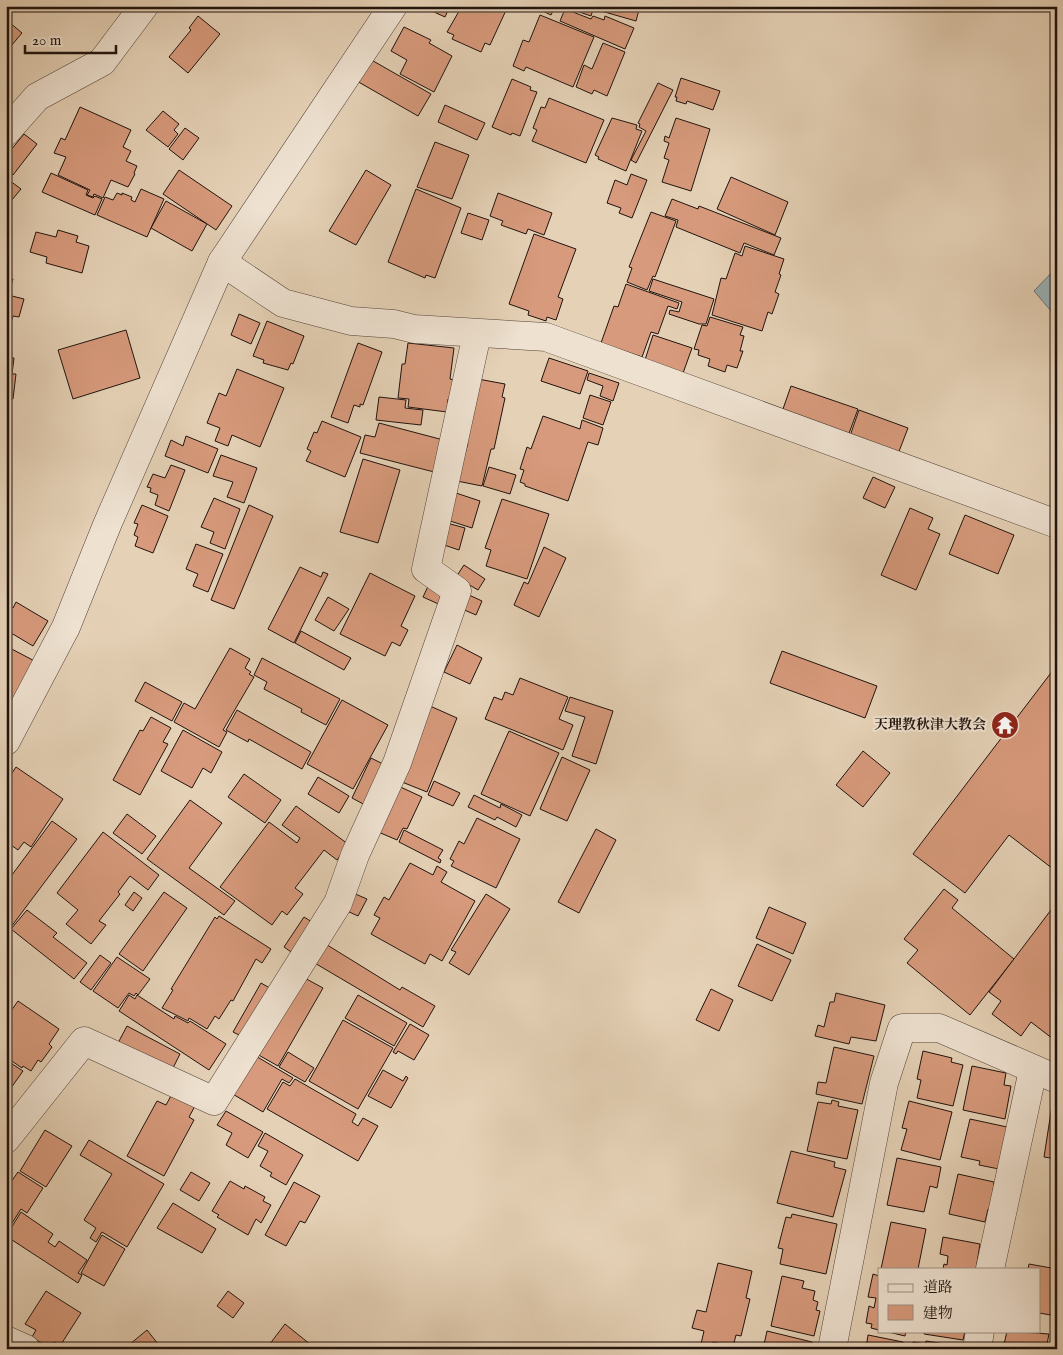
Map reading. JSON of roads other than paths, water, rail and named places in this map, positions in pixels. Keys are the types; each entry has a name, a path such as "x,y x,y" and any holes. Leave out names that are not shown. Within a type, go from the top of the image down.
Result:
{"street":[{"path":"6,132 37,97 102,62 144,6"},
{"path":"10,724 66,627 107,525 222,262 393,6"},
{"path":"222,262 283,303 352,321 394,324 414,329 546,337 1057,524"},
{"path":"6,1139 84,1041 214,1101 338,903 355,855 397,763 457,591 426,569 477,334"},
{"path":"832,1349 884,1084 902,1028 939,1028 1045,1074 990,1268"},
{"path":"977,1349 980,1332"},
{"path":"6,1340 26,1349"}],"water":[{"path":"1057,267 1057,318 1034,291"}],"place":[{"name":"天理教秋津大教会","path":"1005,725"}]}
